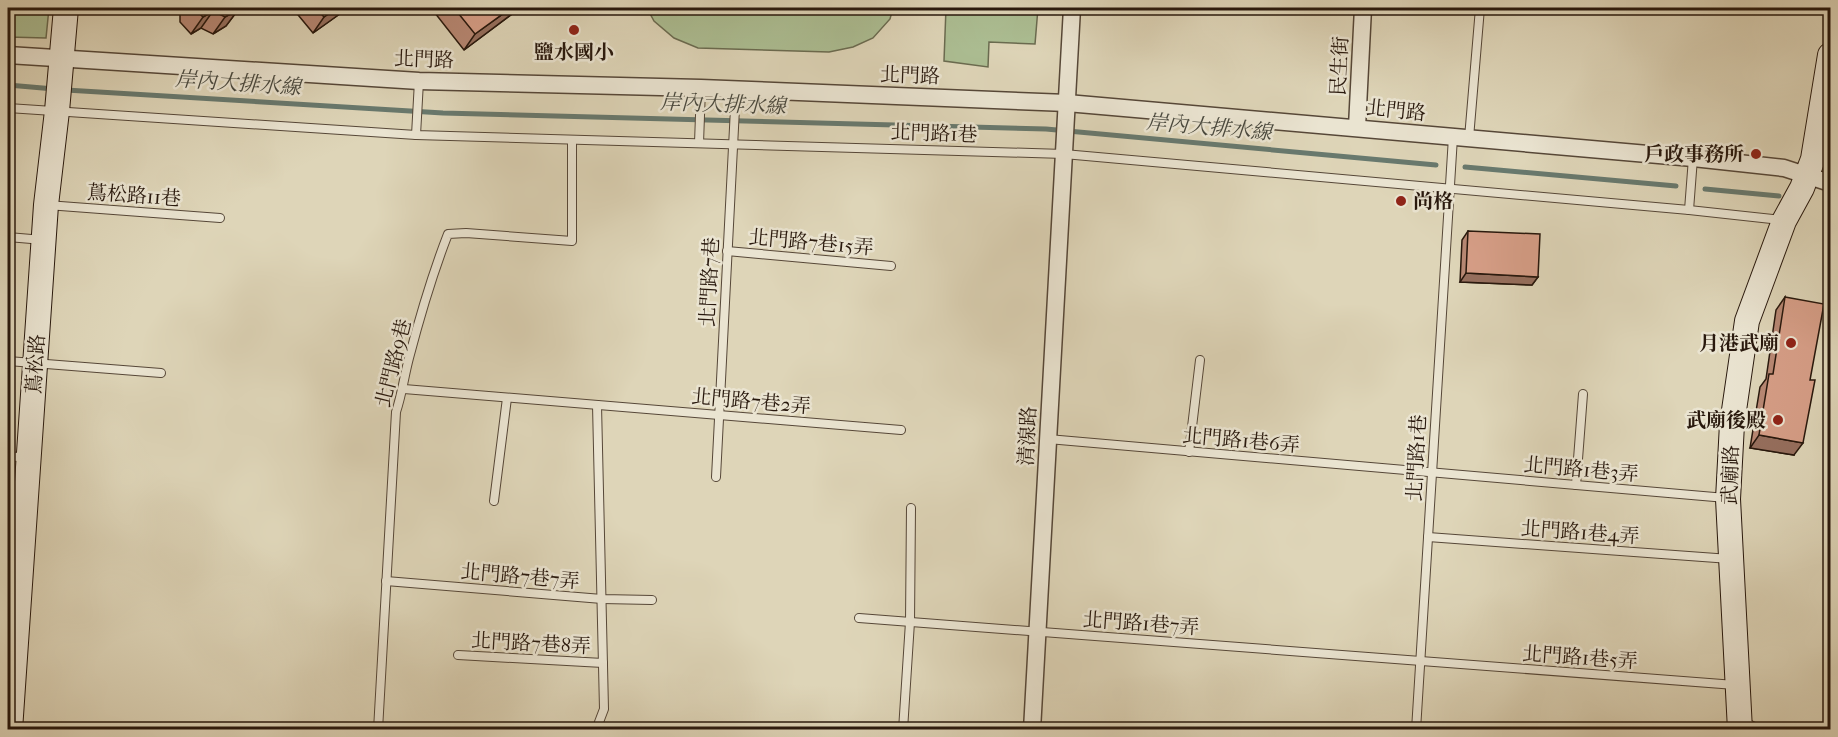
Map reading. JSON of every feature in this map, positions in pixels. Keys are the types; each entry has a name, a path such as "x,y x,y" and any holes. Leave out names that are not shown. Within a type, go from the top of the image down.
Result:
{"street":[{"path":"60,67 66,8"},
{"path":"1067,109 1072,8"},
{"name":"民生街","path":"1358,127 1363,8"},
{"name":"北門路","path":"8,55 60,67 419,81 736,89 1358,127 1784,168 1830,183"},
{"name":"武廟路","path":"1747,726 1737,685 1730,560 1728,498 1732,424 1747,321 1784,221 1807,174 1817,143 1830,55"},
{"name":"蔦松路","path":"9,729 19,558 18,457 35,363 46,205 60,67"},
{"name":"清湶路","path":"1032,729 1067,109"}],"lane":[{"name":"北門路1巷","path":"1416,729 1449,188 1461,137 1480,8"},
{"path":"416,135 419,81"},
{"path":"699,143 700,88"},
{"name":"北門路7巷","path":"716,477 736,89"},
{"name":"北門路1巷","path":"8,108 57,108 416,135 734,144 1064,149 1784,221"},
{"name":"北門路9巷","path":"378,729 396,412 404,389 408,360 430,278 448,234 466,233 572,240 572,140"},
{"path":"1689,210 1693,158"},
{"name":"蔦松路11巷","path":"46,205 220,218"},
{"path":"8,237 44,240"},
{"name":"北門路7巷15弄","path":"727,251 891,266"},
{"path":"1189,452 1200,360"},
{"path":"8,361 161,373"},
{"name":"北門路7巷2弄","path":"404,389 901,430"},
{"path":"1576,486 1582,394"},
{"path":"494,501 507,398"},
{"path":"596,729 604,709 597,405"},
{"name":"北門路1巷6弄","path":"1048,439 1432,473"},
{"name":"北門路1巷3弄","path":"1432,473 1728,498"},
{"path":"903,729 910,622 911,508"},
{"name":"北門路1巷4弄","path":"1428,537 1730,560"},
{"name":"北門路7巷7弄","path":"386,581 602,599 652,600"},
{"name":"北門路1巷7弄","path":"859,618 1420,661"},
{"name":"北門路7巷8弄","path":"458,655 603,663"},
{"name":"北門路1巷5弄","path":"1420,661 1737,685"}],"green space":[{"path":"23,8 49,8 46,38 8,37 8,12"},
{"path":"647,8 893,8 890,19 873,38 853,47 829,52 698,48 674,38 654,21"},
{"path":"946,8 1038,8 1035,44 989,42 988,67 944,61"}],"building":[{"path":"194,8 238,8 238,10 225,17 213,11 203,17"},
{"path":"316,8 337,8 324,17"},
{"path":"454,8 511,8 475,34"},
{"path":"1468,231 1540,234 1538,277 1466,273"},
{"path":"1785,297 1824,304 1810,380 1815,380 1803,443 1759,435 1769,374 1773,374"}],"waterway":[{"name":"岸內大排水線","path":"8,85 54,89"},
{"name":"岸內大排水線","path":"66,90 443,113 1046,129 1436,165"},
{"name":"岸內大排水線","path":"1465,167 1676,186"},
{"name":"岸內大排水線","path":"1705,189 1779,196"}],"place":[{"name":"鹽水國小","path":"574,30"},
{"name":"戶政事務所","path":"1756,154"},
{"name":"尚格","path":"1401,201"},
{"name":"月港武廟","path":"1791,343"},
{"name":"武廟後殿","path":"1778,420"}]}
